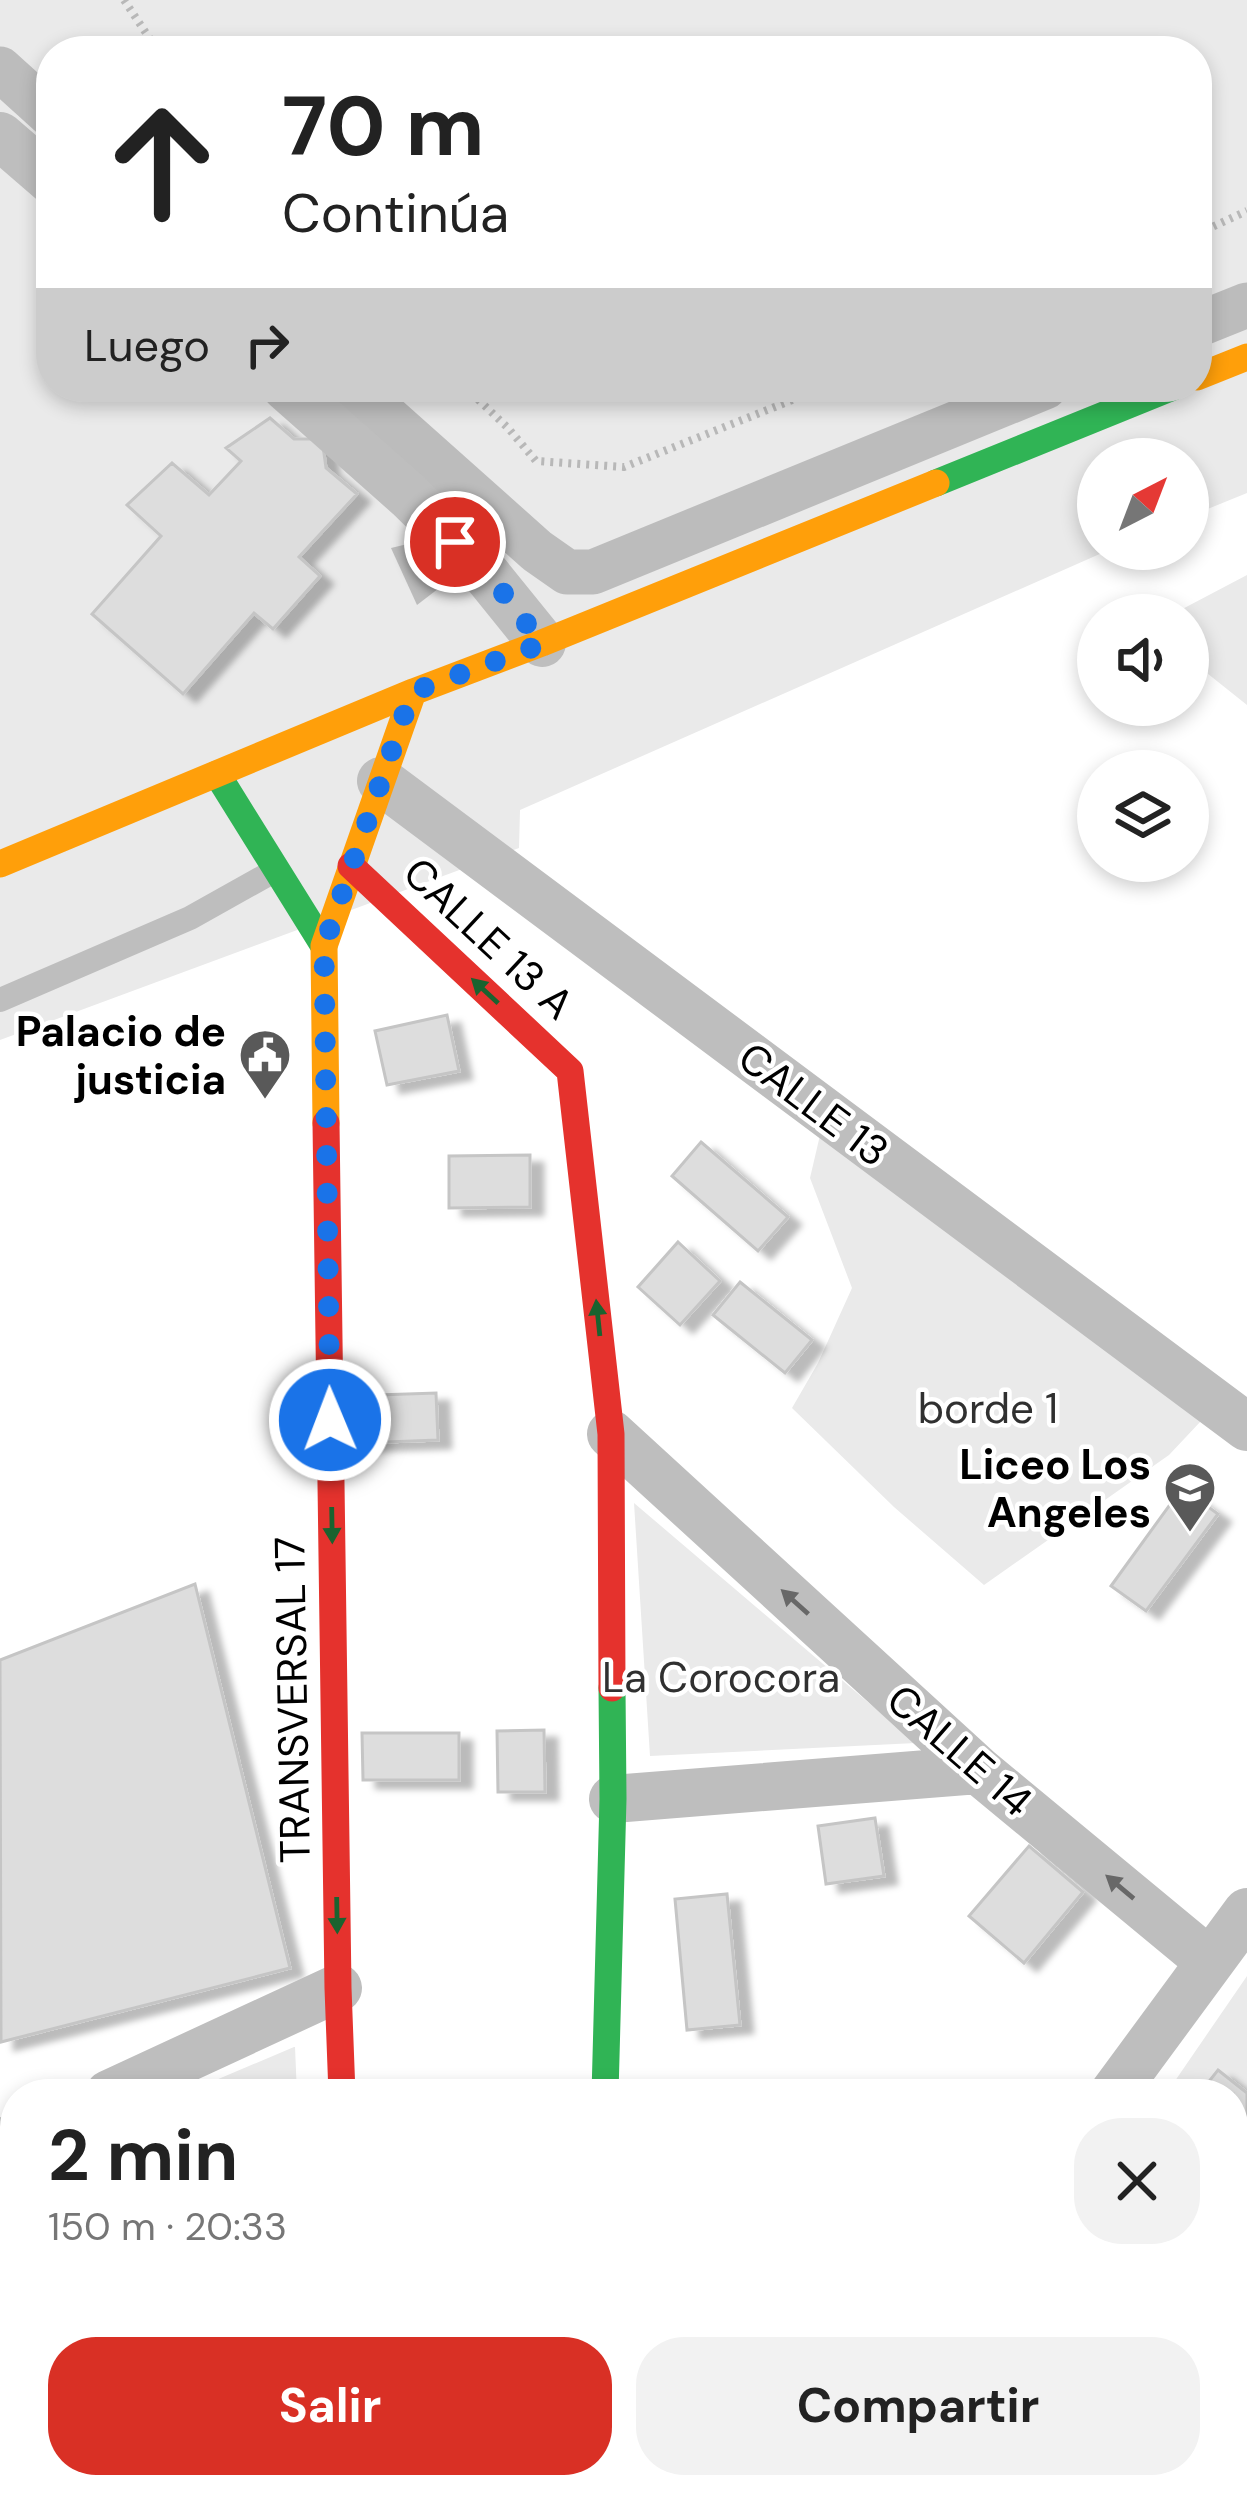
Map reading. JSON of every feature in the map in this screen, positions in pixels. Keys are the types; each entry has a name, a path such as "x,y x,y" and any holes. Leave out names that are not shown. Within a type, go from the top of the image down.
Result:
{"street":[{"path":"0,136 36,167"},
{"path":"1212,371 1247,357"},
{"path":"303,402 478,564 542,644"},
{"path":"0,864 412,692 542,644 1136,402"},
{"path":"324,946 412,692"},
{"path":"217,774 324,946"},
{"name":"CALLE 13","path":"381,781 1247,1427"},
{"name":"CALLE 13 A","path":"351,866 570,1071 611,1434"},
{"name":"TRANSVERSAL 17","path":"324,946 341,2079"},
{"path":"605,2079 613,1799 611,1434"},
{"name":"CALLE 14","path":"611,1434 978,1770 1210,1962"},
{"path":"613,1799 978,1770"},
{"path":"1124,2079 1247,1912"},
{"path":"141,2079 338,1988"}],"lane":[{"path":"0,1000 190,918 276,870"}],"path":[{"path":"124,0 148,36"},
{"path":"1212,227 1247,211"},
{"path":"481,402 536,461 624,467 787,402"}],"green space":[{"path":"0,0 1247,0 1247,493 1209,508 1209,438 1077,438 1077,564 520,810 519,848 0,1040"},
{"path":"1247,575 1247,705 1209,675 1209,595"},
{"name":"borde 1","path":"824,1118 1217,1404 1169,1455 984,1585 894,1507 792,1408 852,1288 810,1178"},
{"name":"La Corocora","path":"634,1503 916,1743 650,1756"},
{"path":"1247,1976 1247,2079 1176,2079"},
{"path":"294,2047 296,2079 218,2079"}],"shaded area":[{"path":"424,540 460,572 417,605 391,548"}],"building":[{"path":"270,418 294,439 322,439 326,468 357,494 299,557 320,576 273,629 254,613 183,694 92,614 161,536 127,505 172,463 209,495 241,461 226,448"},
{"path":"447,1015 459,1071 387,1085 375,1031"},
{"path":"701,1142 788,1217 758,1251 672,1176"},
{"path":"530,1155 530,1207 449,1208 449,1156"},
{"path":"678,1242 720,1281 680,1325 638,1287"},
{"path":"740,1282 812,1340 785,1373 713,1315"},
{"path":"436,1393 438,1440 360,1443 360,1421 379,1421 378,1395"},
{"path":"1182,1488 1218,1514 1146,1611 1111,1586"},
{"path":"195,1584 290,1968 1,2042 0,1660"},
{"path":"544,1730 545,1792 498,1792 497,1731"},
{"path":"362,1733 459,1733 459,1780 363,1780"},
{"path":"875,1818 884,1876 826,1884 818,1826"},
{"path":"1029,1846 1083,1892 1024,1963 969,1916"},
{"path":"727,1894 740,2025 687,2030 675,1899"}],"waterway":[{"path":"0,69 36,101"},
{"path":"1212,319 1247,305"},
{"path":"370,402 537,551 567,572 593,572 1008,402"}],"traffic: fast":[{"path":"936,483 1136,402"},
{"path":"217,774 324,946"},
{"path":"605,2079 612,1688"}],"traffic: slow":[{"path":"1212,371 1247,357"},
{"path":"0,864 413,692 936,483"},
{"path":"326,1123 324,946 413,692"}],"traffic: jam":[{"path":"351,866 570,1071 611,1434 612,1688"},
{"path":"326,1123 341,2079"}],"place":[{"name":"Palacio de justicia","path":"265,1101"},
{"name":"Liceo Los Angeles","path":"1190,1534"}],"route":[{"path":"330,1420 324,946 412,692 542,644 501,590 455,542"}]}
